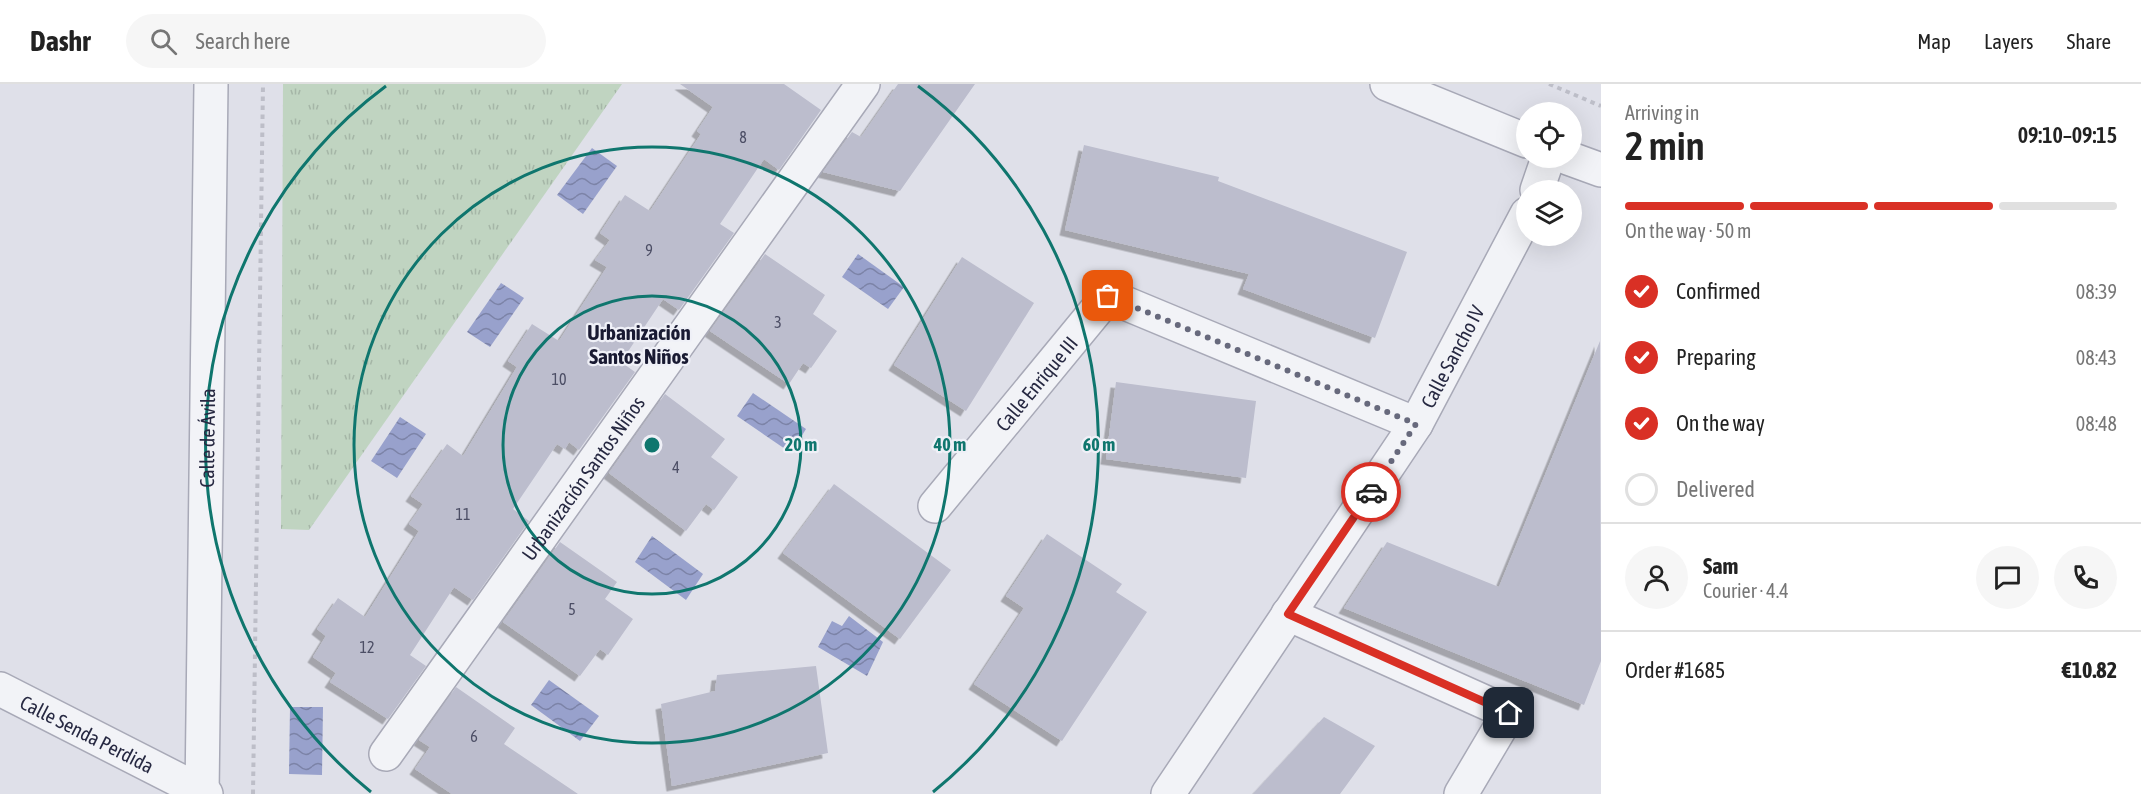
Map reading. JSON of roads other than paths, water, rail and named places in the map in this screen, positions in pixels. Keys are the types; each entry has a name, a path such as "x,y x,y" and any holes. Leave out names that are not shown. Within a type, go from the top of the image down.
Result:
{"street":[{"name":"Calle de Ávila","path":"203,793 211,84"},
{"name":"Urbanización Santos Niños","path":"386,754 863,84"},
{"path":"1387,84 1516,137"},
{"path":"1582,163 1601,170"},
{"name":"Calle Sancho IV","path":"1168,794 1416,424 1516,235"},
{"name":"Calle Enrique III","path":"935,506 1108,296 1416,424"},
{"path":"1288,614 1509,713 1461,794"},
{"name":"Calle Senda Perdida","path":"0,689 203,793"}],"water":[{"path":"592,148 617,166 583,214 557,195"},
{"path":"858,254 904,287 888,309 842,277"},
{"path":"501,283 524,298 490,347 467,332"},
{"path":"753,393 806,429 791,453 737,416"},
{"path":"400,417 426,434 397,478 371,461"},
{"path":"652,536 703,574 686,600 635,562"},
{"path":"849,616 883,642 867,676 818,647 832,621 842,626"},
{"path":"549,680 599,716 580,741 531,705"},
{"path":"290,707 323,707 322,775 289,774"}],"district":[{"name":"Urbanización Santos Niños","path":"639,344"}]}
